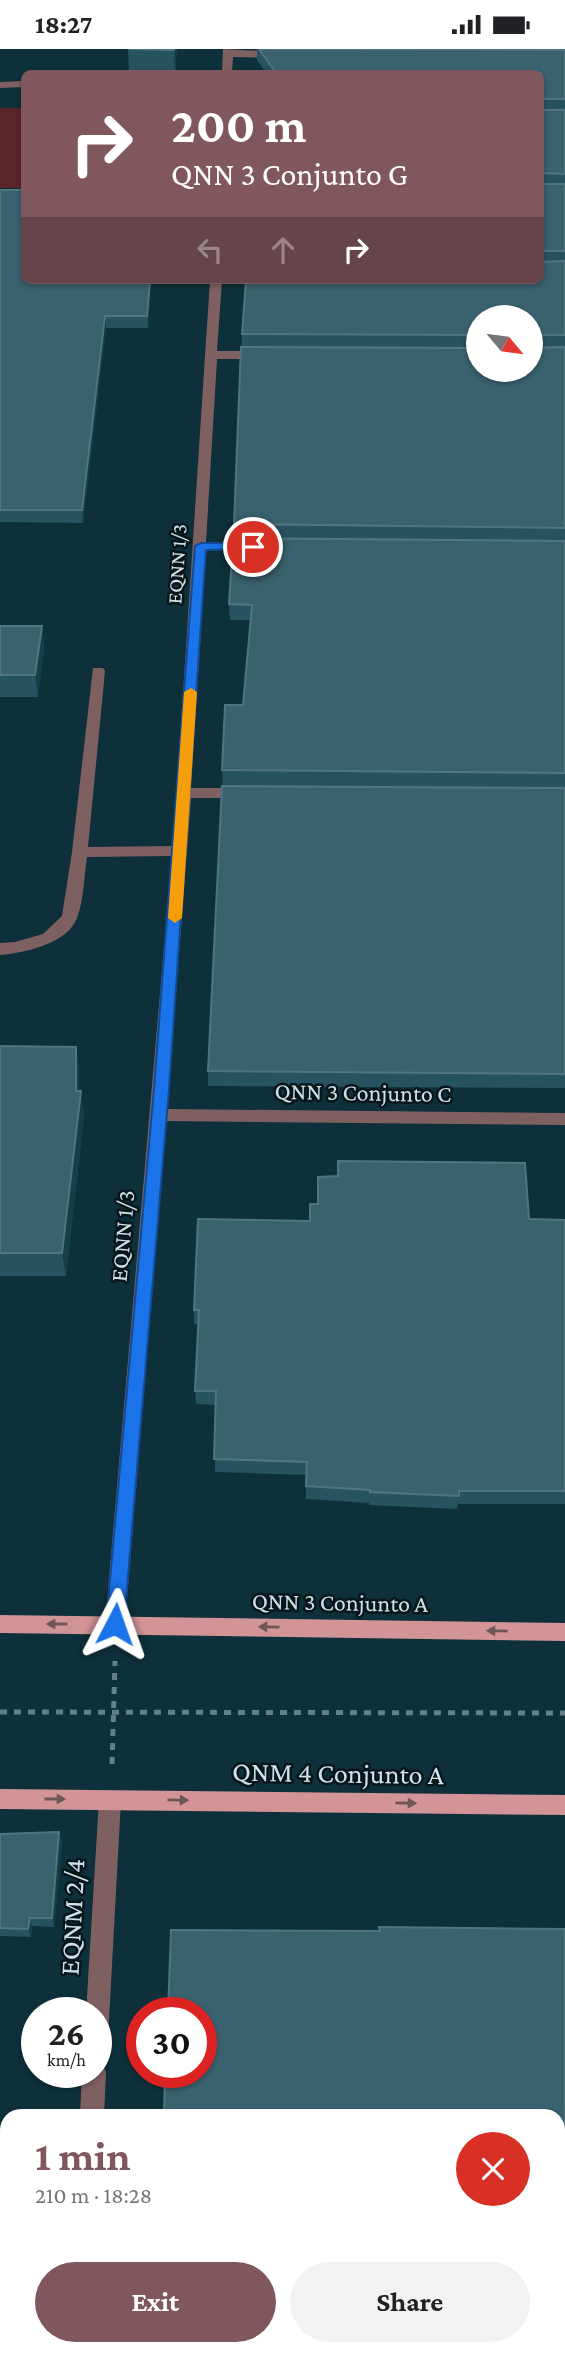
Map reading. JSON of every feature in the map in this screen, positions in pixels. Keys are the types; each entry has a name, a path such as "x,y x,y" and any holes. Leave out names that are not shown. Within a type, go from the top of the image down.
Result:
{"main road":[{"name":"QNN 3 Conjunto A","path":"0,1624 565,1632"},
{"name":"QNM 4 Conjunto A","path":"0,1799 565,1805"},
{"path":"539,1805 565,1800"}],"street":[{"path":"227,70 228,52 295,55"},
{"path":"0,85 21,84"},
{"name":"EQNN 1/3","path":"115,1624 160,1115 180,851 216,284"},
{"path":"212,355 282,355"},
{"path":"201,546 268,547"},
{"path":"0,949 15,948 49,938 69,918 80,852 98,671"},
{"path":"184,793 252,793"},
{"path":"80,852 180,851"},
{"name":"QNN 3 Conjunto C","path":"160,1115 565,1119"},
{"name":"EQNM 2/4","path":"98,1997 110,1800"},
{"path":"92,2109 93,2088"}],"path":[{"path":"110,1800 115,1714 115,1624"},
{"path":"0,1712 565,1713"}],"shaded area":[{"path":"0,108 21,108 21,188 0,188"}],"building":[{"path":"259,49 565,50 565,99 544,99 544,70 274,70"},
{"path":"544,110 565,110 565,174 544,173"},
{"path":"544,184 565,184 565,251 544,251"},
{"path":"0,190 21,190 21,284 150,284 147,316 105,316 82,510 0,510"},
{"path":"565,261 565,335 543,335 543,305 466,305 466,335 242,334 246,284 544,284 544,262"},
{"path":"241,347 466,348 466,382 543,382 543,348 565,347 565,528 234,524"},
{"path":"233,538 565,541 565,773 222,770 225,705 243,705 252,605 229,604"},
{"path":"0,626 42,626 35,675 0,675"},
{"path":"222,786 565,788 565,1074 208,1071"},
{"path":"0,1046 76,1047 76,1091 81,1091 62,1253 0,1253"},
{"path":"338,1161 525,1163 529,1219 565,1220 565,1491 459,1491 459,1496 370,1492 306,1486 307,1462 214,1459 216,1391 195,1391 199,1310 194,1310 198,1219 310,1221 310,1204 318,1204 318,1177 338,1176"},
{"path":"59,1832 52,1918 30,1918 28,1929 0,1928 0,1834"},
{"path":"379,1927 565,1929 565,2109 164,2109 165,2088 217,2088 217,1997 169,1997 171,1930 380,1931"}],"slow traffic":[{"path":"175,918 191,692"}],"route":[{"path":"115,1624 162,1089 201,546 253,547"}]}
